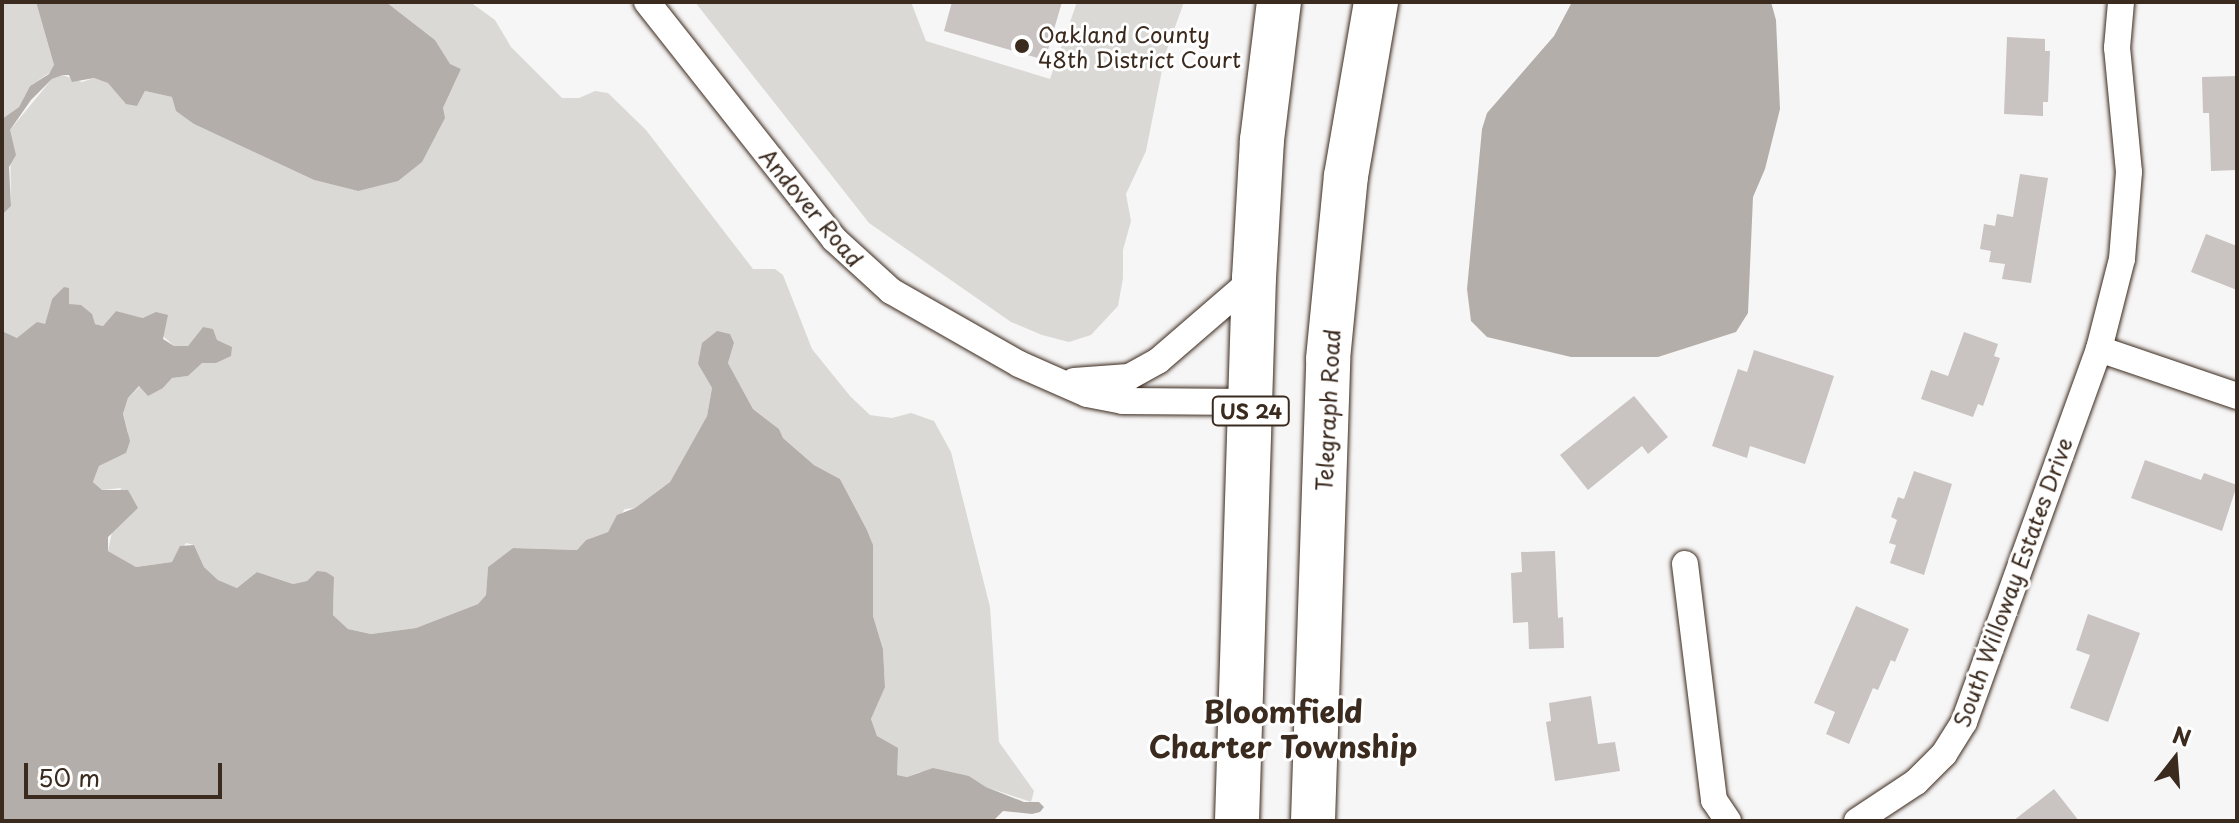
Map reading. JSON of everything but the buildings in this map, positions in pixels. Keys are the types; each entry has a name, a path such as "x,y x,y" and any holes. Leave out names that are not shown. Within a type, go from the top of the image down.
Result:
{"highway":[{"name":"US 24","path":"1237,821 1254,278 1262,140 1279,2"},
{"name":"Telegraph Road","path":"1313,821 1328,359 1346,176 1376,2"}],"street":[{"name":"Andover Road","path":"647,2 834,239 862,268 891,291 1006,357 1087,394 1123,401 1251,402"},
{"name":"South Willoway Estates Drive","path":"1857,821 1916,782 1944,754 1964,722 2099,349 2122,259 2129,172 2117,48 2121,2"},
{"name":"Andover Road","path":"1063,381 1129,377 1158,361 1254,278"},
{"path":"2099,349 2237,396"},
{"path":"1685,564 1714,800 1728,821"}],"shaded area":[{"path":"2,2 36,2 54,65 52,71 30,86 19,107 2,119"},
{"path":"36,2 386,2 435,40 450,64 461,69 443,108 445,118 422,162 398,181 358,191 314,180 194,124 176,111 172,97 145,91 137,106 126,104 108,83 94,78 72,82 69,75 63,75 52,79 31,100 10,130 16,155 9,167 11,206 2,215 2,119 19,107 30,86 49,74 54,65"},
{"path":"386,2 470,2 495,20 511,47 562,98 579,98 595,91 608,93 646,130 753,269 775,269 783,275 812,349 850,396 870,415 892,418 911,413 934,421 951,452 990,607 999,742 1034,791 1031,802 986,787 969,776 920,772 907,777 897,775 895,763 877,736 871,719 885,686 883,649 873,616 873,546 867,530 840,479 814,465 783,438 779,429 753,409 728,363 734,343 698,364 712,388 707,416 670,482 635,508 625,509 608,532 586,540 577,550 513,548 488,567 486,595 478,604 416,628 371,634 348,629 333,615 334,577 317,572 307,581 293,584 257,572 237,588 218,580 204,567 194,545 186,543 172,562 136,567 108,551 121,488 102,490 93,482 99,466 126,453 128,432 123,414 128,398 140,386 163,388 172,378 188,376 202,362 216,363 217,340 203,327 188,346 174,346 143,318 116,311 103,326 95,324 69,304 67,293 52,299 45,324 17,338 2,331 2,215 11,206 10,130 52,79 63,75 82,82 94,78 109,83 137,106 145,91 172,97 194,124 314,180 358,191 443,108 461,69 450,65 435,40"},
{"path":"695,2 911,2 926,41 1050,79 1077,2 1184,2 1165,55 1146,151 1126,194 1131,221 1123,250 1123,278 1118,306 1091,335 1069,342 1042,335 1011,322 869,223"},
{"path":"1572,2 1771,2 1776,20 1780,109 1765,169 1753,197 1748,313 1736,332 1658,357 1571,357 1487,337 1471,321 1467,289 1482,129 1487,113 1554,36"},
{"path":"64,287 69,288 69,304 81,305 92,314 95,324 103,326 116,311 143,318 156,312 168,315 163,339 174,346 188,346 203,327 213,329 217,340 232,347 231,356 216,363 202,363 188,376 172,378 163,388 148,396 139,386 128,398 123,414 130,441 126,453 99,466 93,482 102,490 128,490 138,508 108,537 108,551 136,567 172,562 180,546 194,545 204,567 218,580 237,588 257,572 293,584 307,581 317,571 326,572 334,577 333,615 348,629 371,634 416,628 478,604 486,595 488,567 513,548 577,550 586,540 608,532 617,515 635,508 670,482 707,416 712,388 698,364 702,343 717,331 730,334 734,343 728,363 753,409 779,429 783,438 814,465 840,479 873,545 873,616 883,649 885,687 871,719 877,736 898,748 897,775 907,777 933,768 969,776 986,787 1024,802 1039,802 1044,807 1032,814 1003,811 993,821 2,821 2,331 17,338 37,322 45,324 52,299"}],"place":[{"name":"Oakland County 48th District Court","path":"1022,46"}],"district":[{"name":"Bloomfield Charter Township","path":"1283,728"}]}
